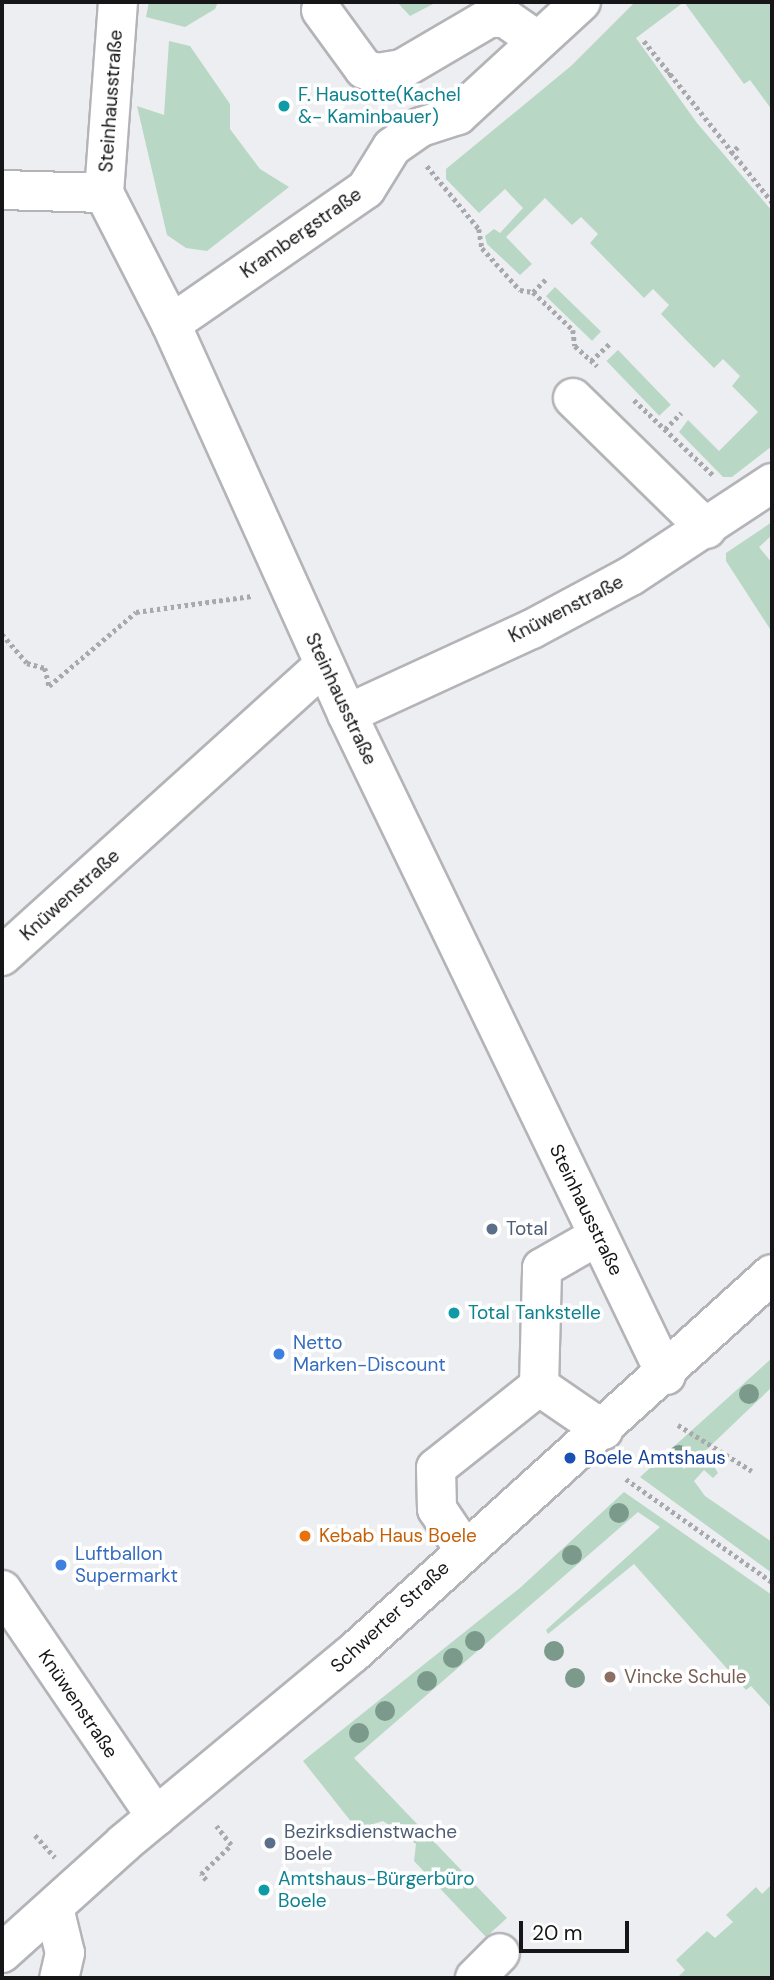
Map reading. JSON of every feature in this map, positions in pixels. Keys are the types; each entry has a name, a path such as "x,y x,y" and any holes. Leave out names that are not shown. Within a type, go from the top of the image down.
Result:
{"street":[{"name":"Steinhausstraße","path":"118,2 104,194 171,324 347,714 666,1375"},
{"name":"Krambergstraße","path":"171,324 366,189 392,147 405,137 458,116 581,2"},
{"path":"321,10 364,69 377,73 402,69 489,18 505,18 538,41"},
{"path":"2,190 104,194"},
{"path":"573,398 707,529"},
{"name":"Knüwenstraße","path":"347,714 532,629 707,529 758,494"},
{"name":"Knüwenstraße","path":"2,956 324,665"},
{"path":"539,1386 542,1268 598,1236"},
{"name":"Schwerter Straße","path":"2,1953 156,1817 352,1654 464,1549 666,1375 772,1274"},
{"path":"539,1386 603,1430"},
{"path":"464,1549 438,1509 436,1468 539,1386"},
{"name":"Knüwenstraße","path":"2,1590 156,1817"},
{"path":"54,1908 65,1953 60,1978"}],"path":[{"path":"644,41 730,153 772,202"},
{"path":"668,75 673,71"},
{"path":"405,137 479,229 482,247 520,290 533,292 573,330 575,346 600,369"},
{"path":"730,153 739,146"},
{"path":"533,292 547,278"},
{"path":"591,360 610,343"},
{"path":"628,395 665,429 758,494"},
{"path":"665,429 681,413"},
{"path":"2,634 27,663 45,668 49,686 136,612 291,590"},
{"path":"678,1425 752,1471"},
{"path":"626,1479 772,1582"},
{"path":"206,1880 201,1874 231,1845 216,1826"}],"green space":[{"path":"149,2 218,2 215,9 185,27 146,17"},
{"path":"397,2 437,2 410,16"},
{"path":"635,2 684,2 636,38 697,123 772,211 772,446 732,477 723,477 679,432 688,420 719,451 758,412 732,386 740,376 723,359 714,368 686,340 661,314 669,305 653,289 644,298 590,243 598,234 581,217 572,225 545,198 506,237 532,264 520,275 487,244 485,236 494,229 500,233 523,208 505,189 479,213 446,179 446,169 571,66"},
{"path":"684,2 772,2 772,110 750,80 744,84"},
{"path":"169,41 190,46 230,104 230,129 260,169 289,187 207,251 186,248 167,235 137,106 164,115"},
{"path":"555,287 601,331 592,341 546,296"},
{"path":"618,350 671,405 659,416 606,361"},
{"path":"772,522 772,535 759,547 772,563 772,632 726,561 726,553"},
{"path":"772,1358 772,1387 705,1451 718,1473 713,1478 704,1470 694,1481 705,1496 772,1542 772,1573 640,1477"},
{"path":"624,1492 772,1595 772,1709 751,1686 746,1690 634,1564 548,1634 546,1630 660,1527 638,1512 354,1758 507,1918 486,1937 414,1861 416,1844 383,1821 357,1829 303,1761 521,1587"},
{"path":"772,1884 772,1978 677,1978 685,1970 676,1960 707,1931 715,1938 733,1922 726,1915 756,1887 762,1894"}],"place":[{"name":"F. Hausotte(Kachel &- Kaminbauer)","path":"284,106"},
{"name":"Total","path":"492,1229"},
{"name":"Total Tankstelle","path":"454,1313"},
{"name":"Netto Marken-Discount","path":"279,1354"},
{"name":"Boele Amtshaus","path":"570,1458"},
{"name":"Kebab Haus Boele","path":"305,1536"},
{"name":"Luftballon Supermarkt","path":"61,1565"},
{"name":"Vincke Schule","path":"610,1677"},
{"name":"Bezirksdienstwache Boele","path":"270,1843"},
{"name":"Amtshaus-Bürgerbüro Boele","path":"264,1890"}]}
